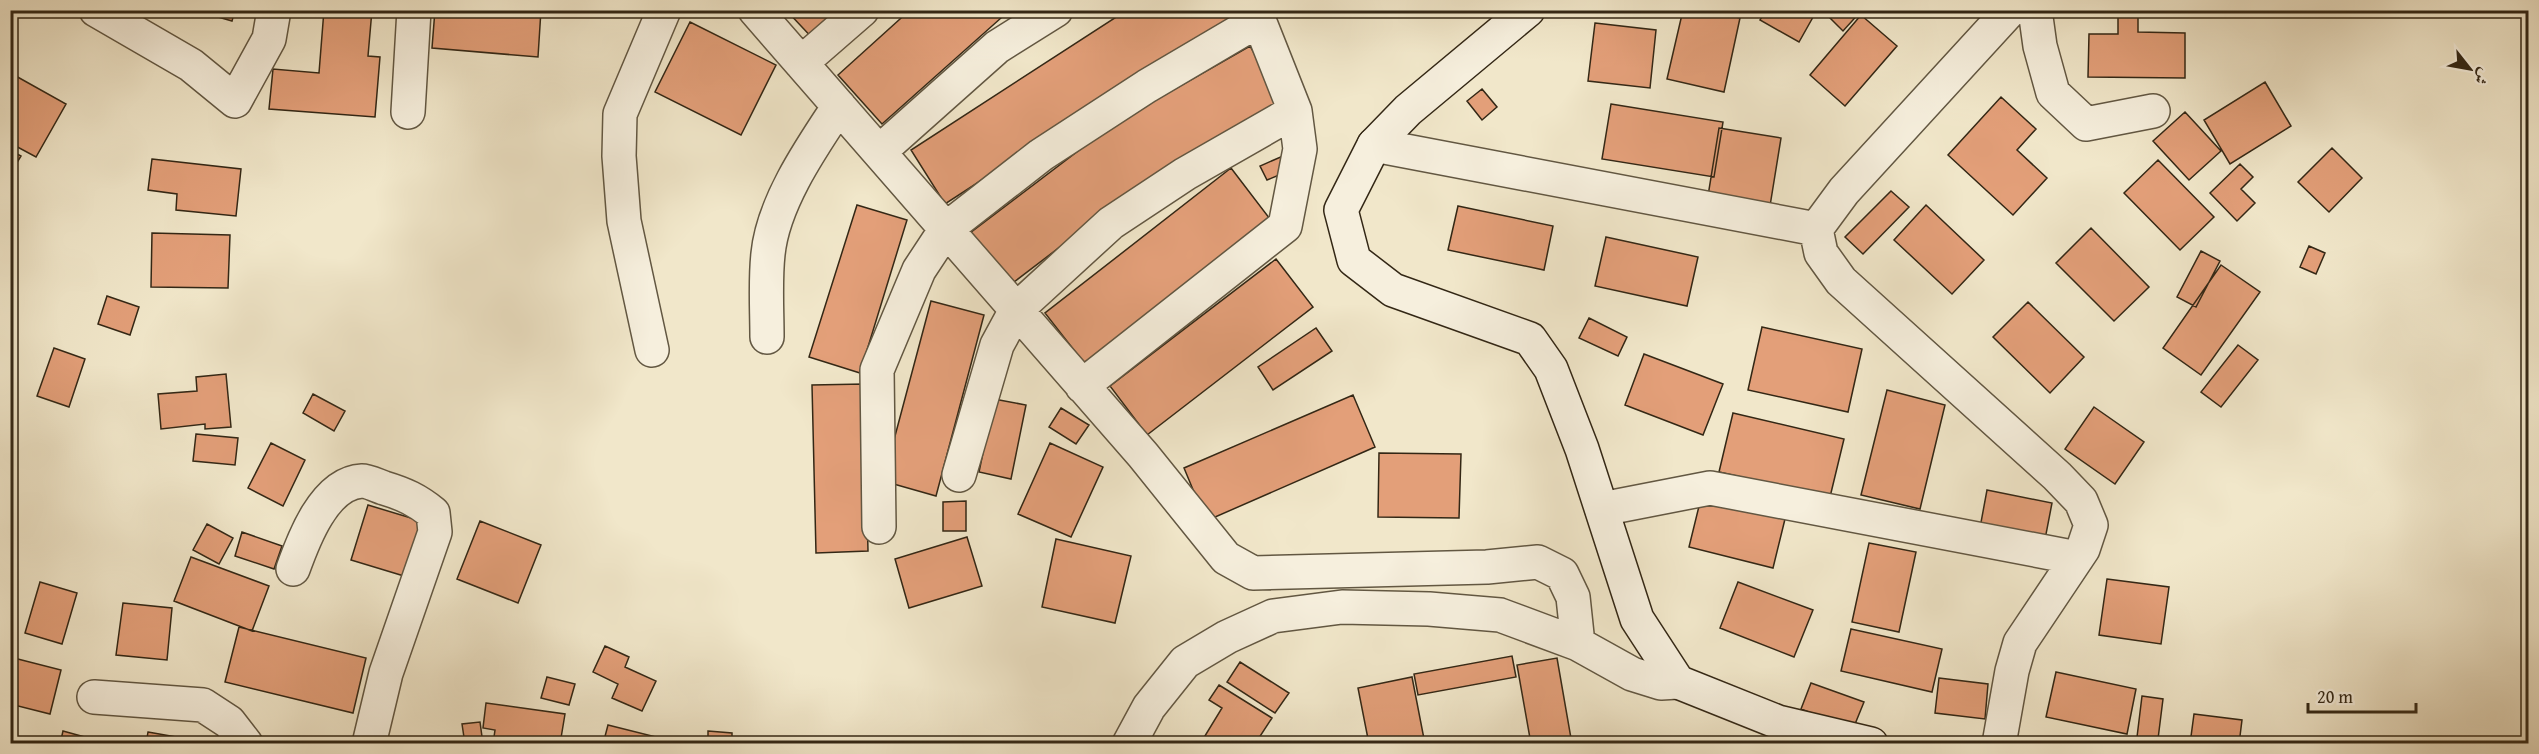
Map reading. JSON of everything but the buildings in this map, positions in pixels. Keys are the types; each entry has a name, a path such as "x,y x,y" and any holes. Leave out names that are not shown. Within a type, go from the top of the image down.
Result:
{"street":[{"path":"96,10 191,65 235,101 269,39 274,10"},
{"path":"408,112 414,10"},
{"path":"652,350 624,221 619,156 620,114 664,10"},
{"path":"754,10 1016,309 1226,558 1253,573 1487,567 1538,562 1562,574 1573,597 1578,644"},
{"path":"801,63 862,10"},
{"path":"879,152 997,47 1056,10"},
{"path":"1528,10 1408,110 1374,145 1341,210 1354,260 1393,290 1530,339 1551,369 1602,509 1637,619 1678,682"},
{"path":"1998,744 2012,671 2020,643 2077,558 2091,525 2081,501 2057,476 1841,281 1821,253 1816,229 1844,191 2010,10"},
{"path":"2035,10 2040,46 2053,93 2086,124 2153,111"},
{"path":"879,527 877,370 919,270 946,229 1041,155 1257,15 1295,111 1300,148 1285,226 1082,386"},
{"path":"767,337 768,253 781,210 806,155 839,106"},
{"path":"958,475 997,345 1016,309 1111,223 1185,174 1295,111"},
{"path":"1374,145 1816,229"},
{"path":"293,569 310,524 321,508 346,486 362,481 414,497 433,513 435,532 386,673 369,744"},
{"path":"1602,509 1710,488 2077,558"},
{"path":"1130,744 1149,707 1185,662 1227,636 1273,616 1342,607 1429,609 1500,615 1578,644 1632,674 1661,683 1678,682 1778,722 1871,744"},
{"path":"94,697 203,705 229,722 246,744"}]}
